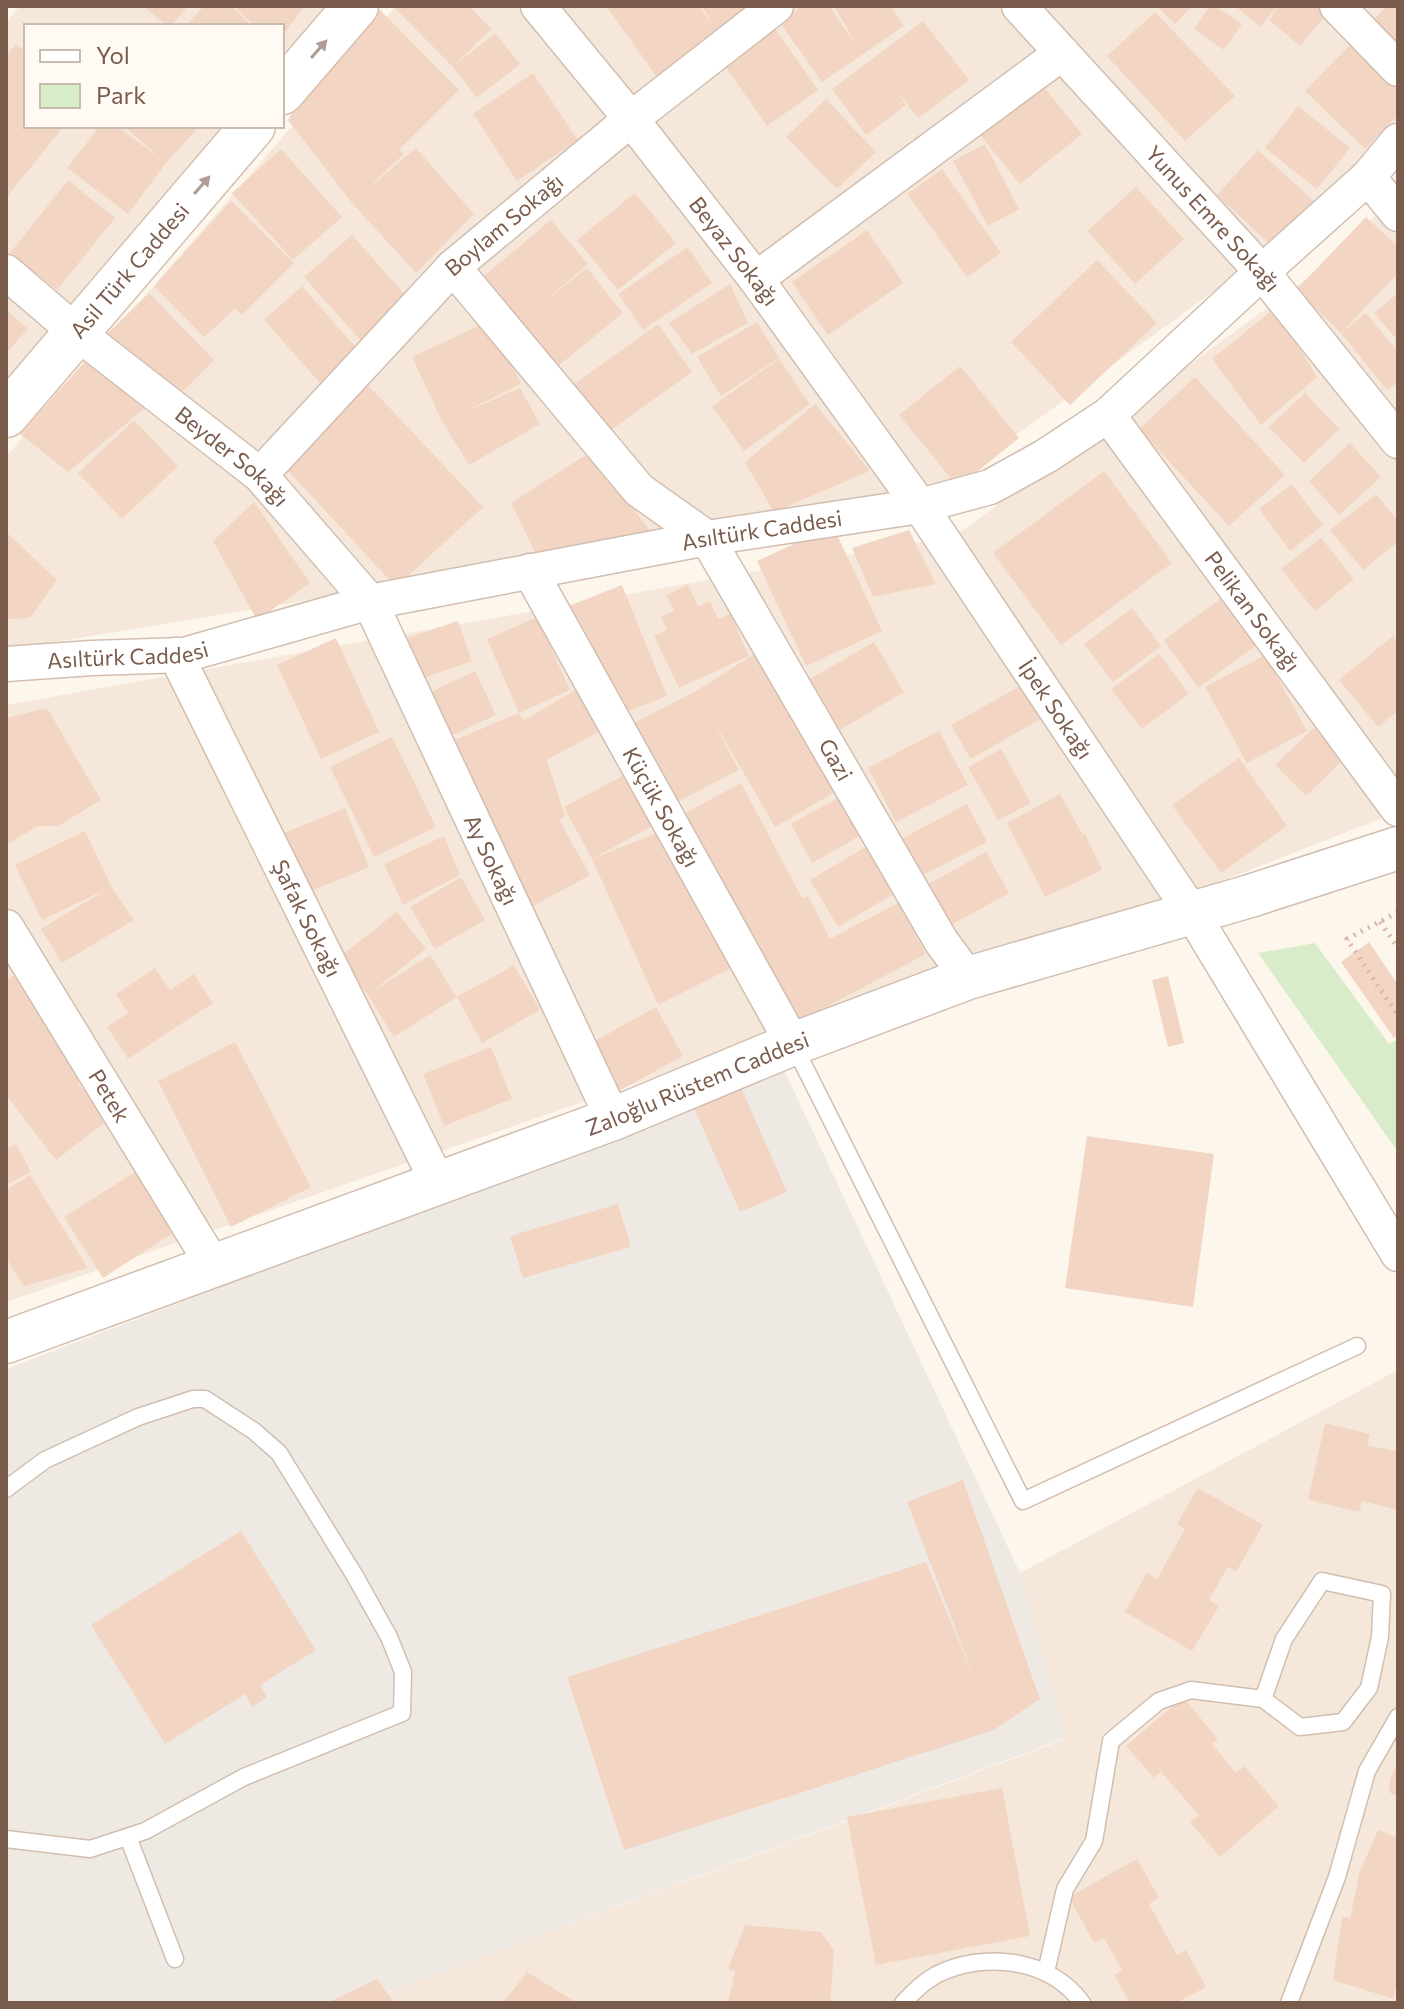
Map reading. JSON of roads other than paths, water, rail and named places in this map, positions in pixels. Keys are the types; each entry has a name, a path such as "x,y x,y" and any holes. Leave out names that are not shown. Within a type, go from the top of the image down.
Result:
{"main road":[{"path":"284,90 356,6"},
{"name":"Asil Türk Caddesi","path":"6,415 251,128"}],"street":[{"name":"Beyaz Sokağı","path":"538,6 756,279 920,506"},
{"name":"Boylam Sokağı","path":"260,475 453,267 631,119 776,6"},
{"name":"Yunus Emre Sokağı","path":"1019,6 1262,272 1398,441"},
{"path":"1337,6 1398,69"},
{"path":"756,279 1062,53"},
{"name":"Asıltürk Caddesi","path":"6,664 184,655 370,602 707,538 920,506 990,487 1046,456 1108,415 1368,177 1398,141"},
{"path":"1368,177 1398,214"},
{"path":"453,267 639,490 707,538"},
{"name":"Beyder Sokağı","path":"6,272 76,332 260,475 370,602"},
{"name":"Pelikan Sokağı","path":"1108,415 1398,809"},
{"name":"İpek Sokağı","path":"920,506 1192,913 1398,1254"},
{"name":"Gazi","path":"707,538 941,941 968,978"},
{"name":"Küçük Sokağı","path":"530,571 793,1044"},
{"name":"Ay Sokağı","path":"370,602 613,1119"},
{"name":"Şafak Sokağı","path":"176,655 438,1183"},
{"name":"Zaloğlu Rüstem Caddesi","path":"6,1341 613,1119 793,1044 968,978 1192,913 1398,848"},
{"name":"Petek","path":"6,927 213,1265"}],"lane":[{"path":"793,1044 1023,1501 1357,1346"},
{"path":"6,1489 45,1460 138,1417 193,1399 205,1399 254,1431 279,1453 355,1576 389,1637 403,1672 402,1713 244,1777 145,1831 90,1849 6,1839"},
{"path":"1046,1972 1065,1889 1094,1841 1111,1741 1159,1701 1191,1690 1263,1699 1300,1727 1343,1722 1369,1688 1380,1637 1382,1594 1322,1581 1284,1639 1263,1699"},
{"path":"1289,2003 1337,1877 1367,1771 1398,1717"},
{"path":"128,1837 175,1959"},
{"path":"903,2003 934,1976 970,1962 1009,1961 1046,1972 1075,1993 1082,2003"}]}
